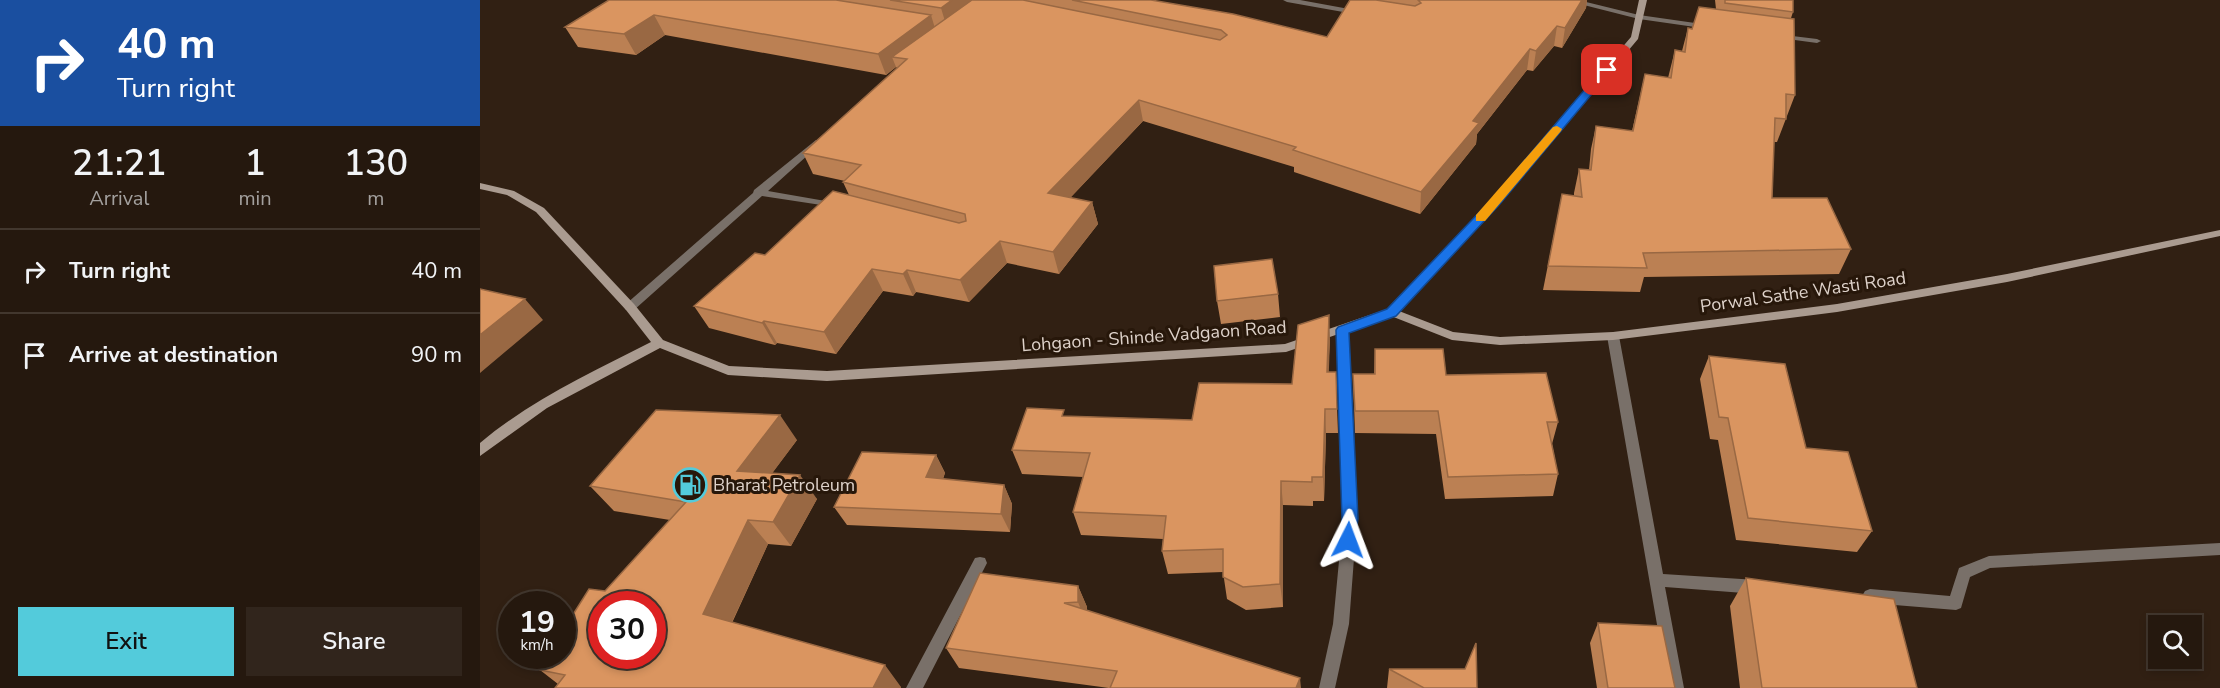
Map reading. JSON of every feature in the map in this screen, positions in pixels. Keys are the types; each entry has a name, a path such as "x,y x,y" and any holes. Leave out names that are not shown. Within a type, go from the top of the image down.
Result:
{"street":[{"path":"1287,0 1368,14"},
{"path":"1568,0 1639,17 1722,28"},
{"name":"Lohgaon - Shinde Vadgaon Road","path":"658,343 728,370 827,376 1286,348 1342,330 1391,312 1495,203 1635,37 1643,0"},
{"path":"1770,35 1817,41"},
{"path":"630,307 821,138"},
{"path":"480,186 510,193 540,210 630,307 658,343 565,391 503,430 480,451"},
{"path":"758,192 846,208"},
{"name":"Porwal Sathe Wasti Road","path":"1391,312 1452,336 1500,341 1613,336 1837,308 2007,278 2220,233"},
{"path":"1327,688 1341,624 1350,519 1342,330"},
{"path":"1613,336 1676,688"},
{"path":"1852,595 1956,603 1964,573 1989,562 2220,549"},
{"path":"914,688 980,562"},
{"path":"1656,579 1772,589"}],"building":[{"path":"609,0 836,0 931,15 878,54 654,15 624,34 565,27"},
{"path":"890,0 952,0 941,8"},
{"path":"972,0 1023,0 1220,40 1227,35 1221,30 1072,0 1151,0 1233,14 1327,37 1350,0 1376,0 1415,6 1421,3 1418,0 1582,0 1565,28 1557,26 1536,51 1530,49 1473,121 1479,123 1421,192 1293,150 1296,147 1139,100 1048,193 1092,202 1053,252 1000,241 960,280 907,270 903,274 872,269 824,332 764,321 762,323 694,306 755,253 765,255 833,191 959,223 966,221 965,214 843,182 861,165 803,153 907,59 892,57"},
{"path":"1725,0 1793,0 1793,12 1725,3"},
{"path":"1699,7 1794,19 1795,95 1786,94 1786,119 1775,118 1772,198 1827,198 1851,249 1643,253 1647,268 1548,266 1562,194 1582,197 1579,169 1591,170 1596,126 1633,131 1645,74 1671,78 1675,50 1685,52 1688,28 1692,29"},
{"path":"1272,259 1278,294 1217,301 1214,266"},
{"path":"480,289 525,299 480,335"},
{"path":"1329,315 1327,372 1336,372 1337,409 1325,409 1323,477 1312,477 1312,482 1281,481 1280,584 1243,587 1223,577 1223,549 1162,551 1166,516 1073,512 1090,453 1012,450 1027,408 1064,410 1062,416 1192,420 1199,383 1292,384 1298,325"},
{"path":"1375,349 1443,349 1446,375 1546,373 1558,422 1547,422 1558,474 1448,477 1438,411 1355,411 1353,374 1375,374"},
{"path":"1709,356 1785,364 1806,448 1848,452 1872,531 1748,518 1728,418 1719,417"},
{"path":"656,410 780,415 737,471 800,475 773,522 748,520 703,614 885,665 873,688 555,688 565,675 540,670 576,669 576,610 589,589 605,591 686,502 590,486"},
{"path":"862,452 936,455 926,477 1004,485 1001,514 834,507"},
{"path":"980,573 1078,586 1078,602 1064,603 1300,678 1296,688 1110,688 1117,671 946,648"},
{"path":"1746,578 1894,599 1917,688 1762,688"},
{"path":"1598,623 1662,626 1675,688 1608,688"},
{"path":"1476,643 1477,688 1424,688 1389,669 1465,669"}],"slow traffic":[{"path":"1481,218 1557,129"}],"place":[{"name":"Bharat Petroleum","path":"690,485"}],"route":[{"path":"1348,540 1350,519 1342,330 1391,312 1495,203 1607,70"}]}
